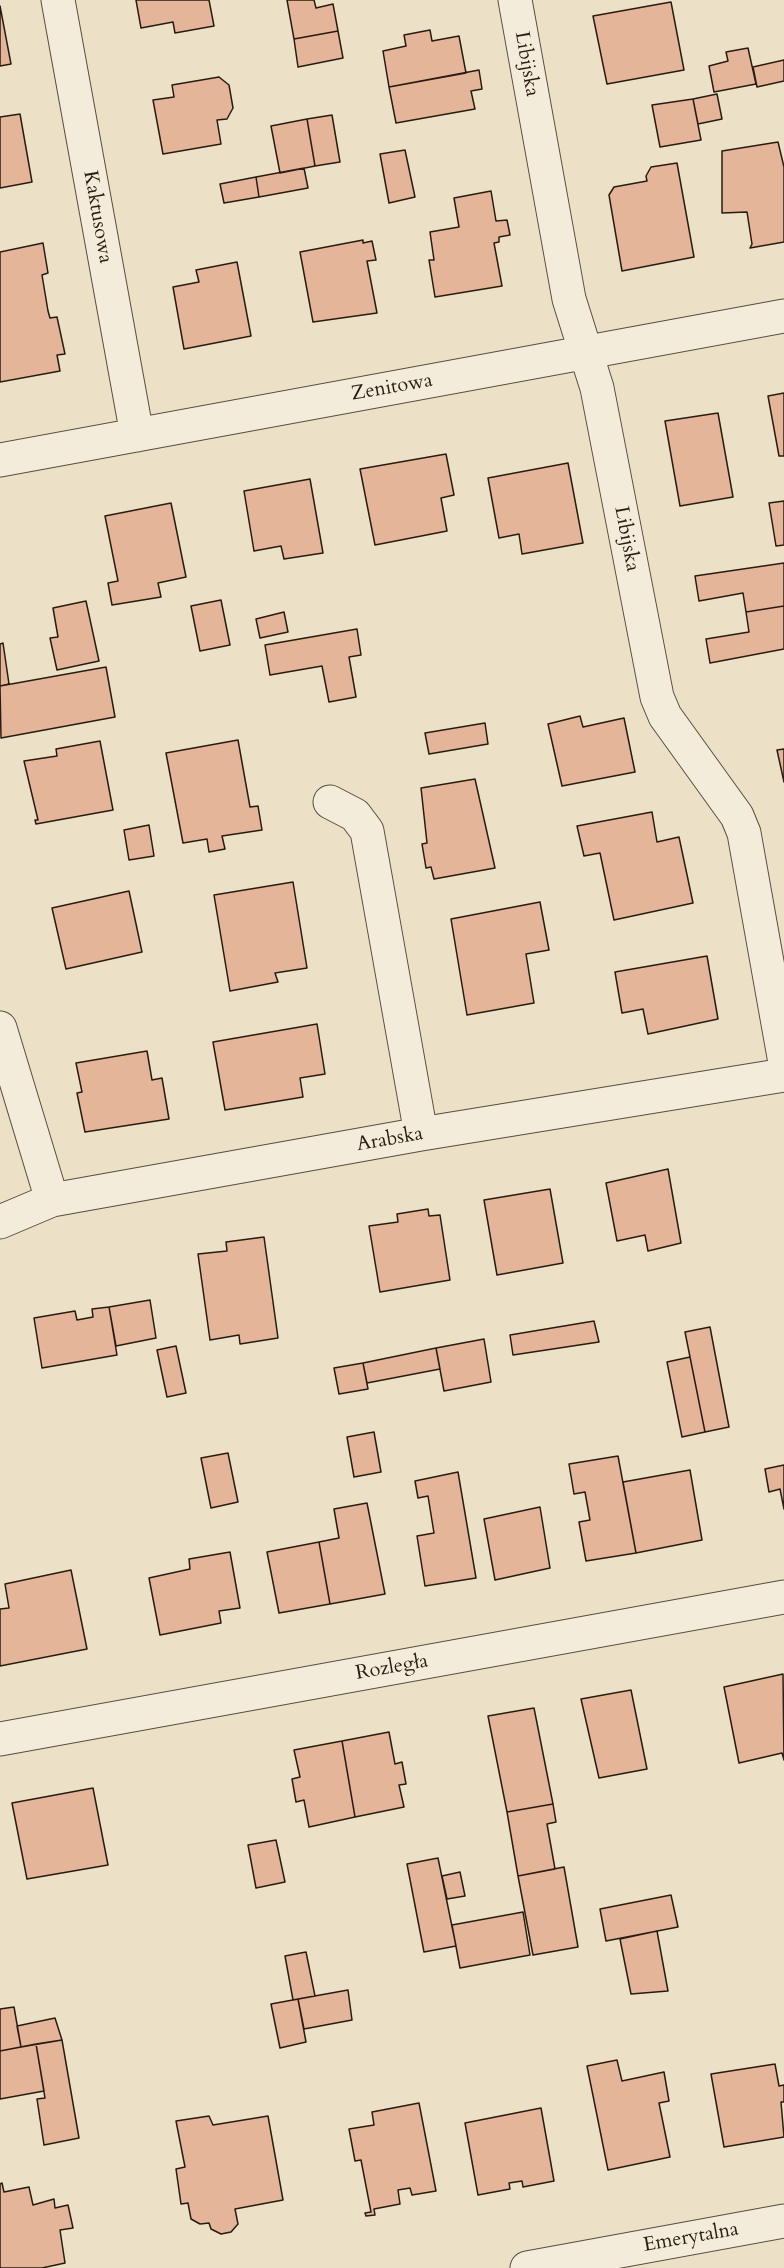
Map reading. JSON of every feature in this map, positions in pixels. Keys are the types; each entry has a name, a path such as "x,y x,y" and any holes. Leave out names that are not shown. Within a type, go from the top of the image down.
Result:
{"street":[{"name":"Kaktusowa","path":"58,0 136,435"},
{"name":"Libijska","path":"514,0 569,299 597,388 657,697 665,716 737,816 744,833 784,1057"},
{"name":"Zenitowa","path":"0,460 784,316"},
{"path":"330,802 355,815 367,831 421,1134"},
{"path":"0,1028 52,1200"},
{"name":"Arabska","path":"0,1221 52,1200 421,1134 784,1075"},
{"name":"Rozległa","path":"0,1739 784,1598"},
{"name":"Emerytalna","path":"527,2268 784,2221"}],"building":[{"path":"136,0 209,0 214,26 175,33 173,22 141,28"},
{"path":"287,0 314,0 316,8 333,4 338,31 294,39"},
{"path":"671,2 684,70 607,84 593,16"},
{"path":"0,6 11,64 0,66"},
{"path":"430,30 432,41 459,36 466,73 389,87 383,51 406,46 404,35"},
{"path":"338,31 343,58 298,67 294,39"},
{"path":"748,48 756,84 714,92 709,66 728,61 726,52"},
{"path":"784,60 784,81 757,87 753,67"},
{"path":"479,70 482,89 471,91 475,109 396,123 389,87"},
{"path":"219,77 229,85 233,108 227,119 217,120 221,144 163,154 153,100 174,97 172,85"},
{"path":"717,94 722,119 698,124 693,99"},
{"path":"693,99 701,140 660,147 652,105"},
{"path":"20,114 32,182 0,188 0,117"},
{"path":"332,115 340,162 315,166 307,119"},
{"path":"307,119 315,166 280,173 271,126"},
{"path":"778,142 784,167 784,242 750,248 752,244 747,212 722,213 722,151"},
{"path":"405,150 415,197 389,203 380,154"},
{"path":"677,163 694,257 622,271 609,195 614,187 647,181 646,176 651,167"},
{"path":"304,168 308,188 259,197 256,177"},
{"path":"256,177 259,197 224,203 220,184"},
{"path":"491,191 496,221 507,220 510,235 499,237 499,242 494,243 502,286 435,297 429,260 434,260 430,232 459,227 454,198"},
{"path":"363,240 363,243 372,241 376,260 367,261 377,313 313,322 300,252"},
{"path":"43,243 48,273 42,275 48,311 50,318 57,317 65,354 57,355 60,371 0,382 0,252"},
{"path":"237,262 251,336 184,349 173,287 199,282 196,270"},
{"path":"784,393 784,456 779,456 768,396"},
{"path":"718,413 733,497 680,506 665,421"},
{"path":"446,454 454,495 441,498 447,531 375,545 360,469"},
{"path":"568,463 583,543 522,554 519,534 499,538 488,478"},
{"path":"310,479 323,553 284,559 281,546 254,551 244,491"},
{"path":"784,501 784,545 776,546 769,503"},
{"path":"171,503 186,577 158,583 161,597 112,605 108,583 118,581 105,516"},
{"path":"784,563 784,606 746,612 743,593 699,601 695,576"},
{"path":"221,600 230,645 200,651 191,606"},
{"path":"86,601 99,661 57,670 50,638 58,637 53,608"},
{"path":"784,606 784,649 710,663 706,639 749,632 746,612"},
{"path":"284,612 288,632 260,638 256,619"},
{"path":"357,629 361,655 349,657 356,697 329,702 322,666 270,675 265,645"},
{"path":"3,643 9,684 0,686 0,644"},
{"path":"106,667 115,717 1,738 0,686"},
{"path":"580,716 583,727 624,718 635,772 562,786 548,724"},
{"path":"485,723 488,744 429,754 425,733"},
{"path":"238,740 250,807 258,806 262,830 222,836 225,849 209,852 207,839 183,843 166,753"},
{"path":"100,741 113,810 36,824 35,820 38,820 24,761 57,756 56,749"},
{"path":"784,749 784,782 777,750"},
{"path":"475,779 495,868 434,879 431,867 426,868 422,844 427,843 421,788"},
{"path":"652,812 657,842 679,837 693,903 614,920 600,853 584,856 577,826"},
{"path":"149,825 154,856 129,860 124,830"},
{"path":"293,882 307,968 275,973 278,982 230,991 214,895"},
{"path":"129,891 142,952 66,969 52,908"},
{"path":"540,902 549,950 526,954 534,1003 467,1015 451,919"},
{"path":"707,956 718,1019 648,1034 643,1009 622,1013 615,972"},
{"path":"317,1024 325,1074 300,1078 303,1097 225,1110 213,1042"},
{"path":"147,1051 152,1080 162,1078 169,1119 85,1132 77,1093 82,1092 76,1063"},
{"path":"668,1169 681,1243 648,1251 645,1235 617,1241 606,1183"},
{"path":"550,1189 563,1263 497,1275 484,1200"},
{"path":"428,1209 429,1216 440,1215 450,1280 380,1292 369,1226 398,1222 397,1214"},
{"path":"264,1237 278,1338 240,1344 239,1335 210,1340 198,1254 227,1251 226,1242"},
{"path":"150,1300 156,1338 116,1346 109,1307"},
{"path":"109,1307 117,1355 42,1368 34,1318 75,1311 77,1320 93,1317 92,1309"},
{"path":"594,1321 599,1342 513,1355 510,1335"},
{"path":"710,1327 729,1427 705,1432 685,1332"},
{"path":"484,1339 491,1382 444,1391 436,1348"},
{"path":"176,1346 186,1393 167,1397 157,1350"},
{"path":"436,1348 440,1369 367,1383 363,1363"},
{"path":"690,1357 705,1432 682,1437 667,1362"},
{"path":"363,1363 368,1389 339,1394 334,1368"},
{"path":"374,1432 381,1472 354,1477 347,1437"},
{"path":"228,1453 238,1502 211,1508 201,1458"},
{"path":"618,1456 636,1553 586,1561 579,1522 590,1520 585,1492 574,1494 569,1464"},
{"path":"784,1465 784,1509 780,1489 769,1492 765,1469"},
{"path":"690,1470 702,1540 636,1553 623,1482"},
{"path":"458,1472 476,1578 425,1586 417,1536 434,1533 428,1496 418,1498 415,1481"},
{"path":"367,1503 385,1594 330,1604 319,1542 339,1538 334,1509"},
{"path":"540,1507 550,1568 495,1580 484,1519"},
{"path":"319,1542 330,1604 279,1613 267,1552"},
{"path":"230,1552 240,1608 219,1611 221,1623 160,1635 149,1578 190,1569 189,1559"},
{"path":"71,1570 87,1649 0,1666 0,1609 9,1608 5,1584"},
{"path":"783,1674 784,1760 782,1753 739,1763 724,1687"},
{"path":"631,1690 647,1769 599,1778 581,1699"},
{"path":"534,1708 553,1804 507,1812 488,1716"},
{"path":"389,1732 395,1764 402,1762 406,1784 399,1785 404,1807 355,1817 342,1741"},
{"path":"342,1741 355,1817 309,1827 304,1800 296,1802 292,1779 300,1777 294,1750"},
{"path":"93,1788 108,1865 27,1879 12,1803"},
{"path":"553,1804 556,1822 547,1824 555,1869 518,1876 507,1812"},
{"path":"276,1840 285,1882 256,1888 248,1845"},
{"path":"438,1858 456,1946 424,1952 407,1864"},
{"path":"564,1867 578,1947 533,1955 518,1876"},
{"path":"460,1872 465,1896 447,1899 442,1876"},
{"path":"671,1895 678,1927 606,1941 600,1909"},
{"path":"523,1912 530,1955 460,1968 452,1925"},
{"path":"657,1931 668,1991 631,1994 620,1939"},
{"path":"306,1952 315,1996 293,2000 285,1956"},
{"path":"348,1990 352,2020 304,2029 298,1999"},
{"path":"298,1999 306,2042 280,2048 271,2004"},
{"path":"14,2007 21,2047 0,2051 0,2009"},
{"path":"55,2018 62,2040 21,2047 17,2026"},
{"path":"62,2040 79,2138 44,2145 37,2099 45,2098 36,2044"},
{"path":"36,2044 44,2091 0,2099 0,2051"},
{"path":"617,2060 622,2081 664,2072 669,2101 659,2103 670,2157 608,2170 587,2066"},
{"path":"775,2064 779,2086 784,2085 784,2102 781,2102 784,2137 724,2147 711,2074"},
{"path":"419,2103 436,2191 412,2195 410,2188 398,2190 400,2204 374,2209 375,2215 366,2216 365,2213 371,2212 361,2160 355,2161 349,2129 374,2125 372,2112"},
{"path":"541,2108 554,2181 523,2187 522,2181 509,2183 510,2189 478,2195 465,2123"},
{"path":"209,2116 213,2125 268,2116 283,2200 235,2209 238,2224 231,2232 221,2234 211,2229 209,2223 200,2224 191,2219 188,2203 181,2204 176,2169 185,2167 176,2121"},
{"path":"2,2183 4,2192 29,2187 33,2205 54,2199 55,2208 68,2205 73,2228 60,2230 65,2263 42,2268 0,2268 0,2184"}]}
